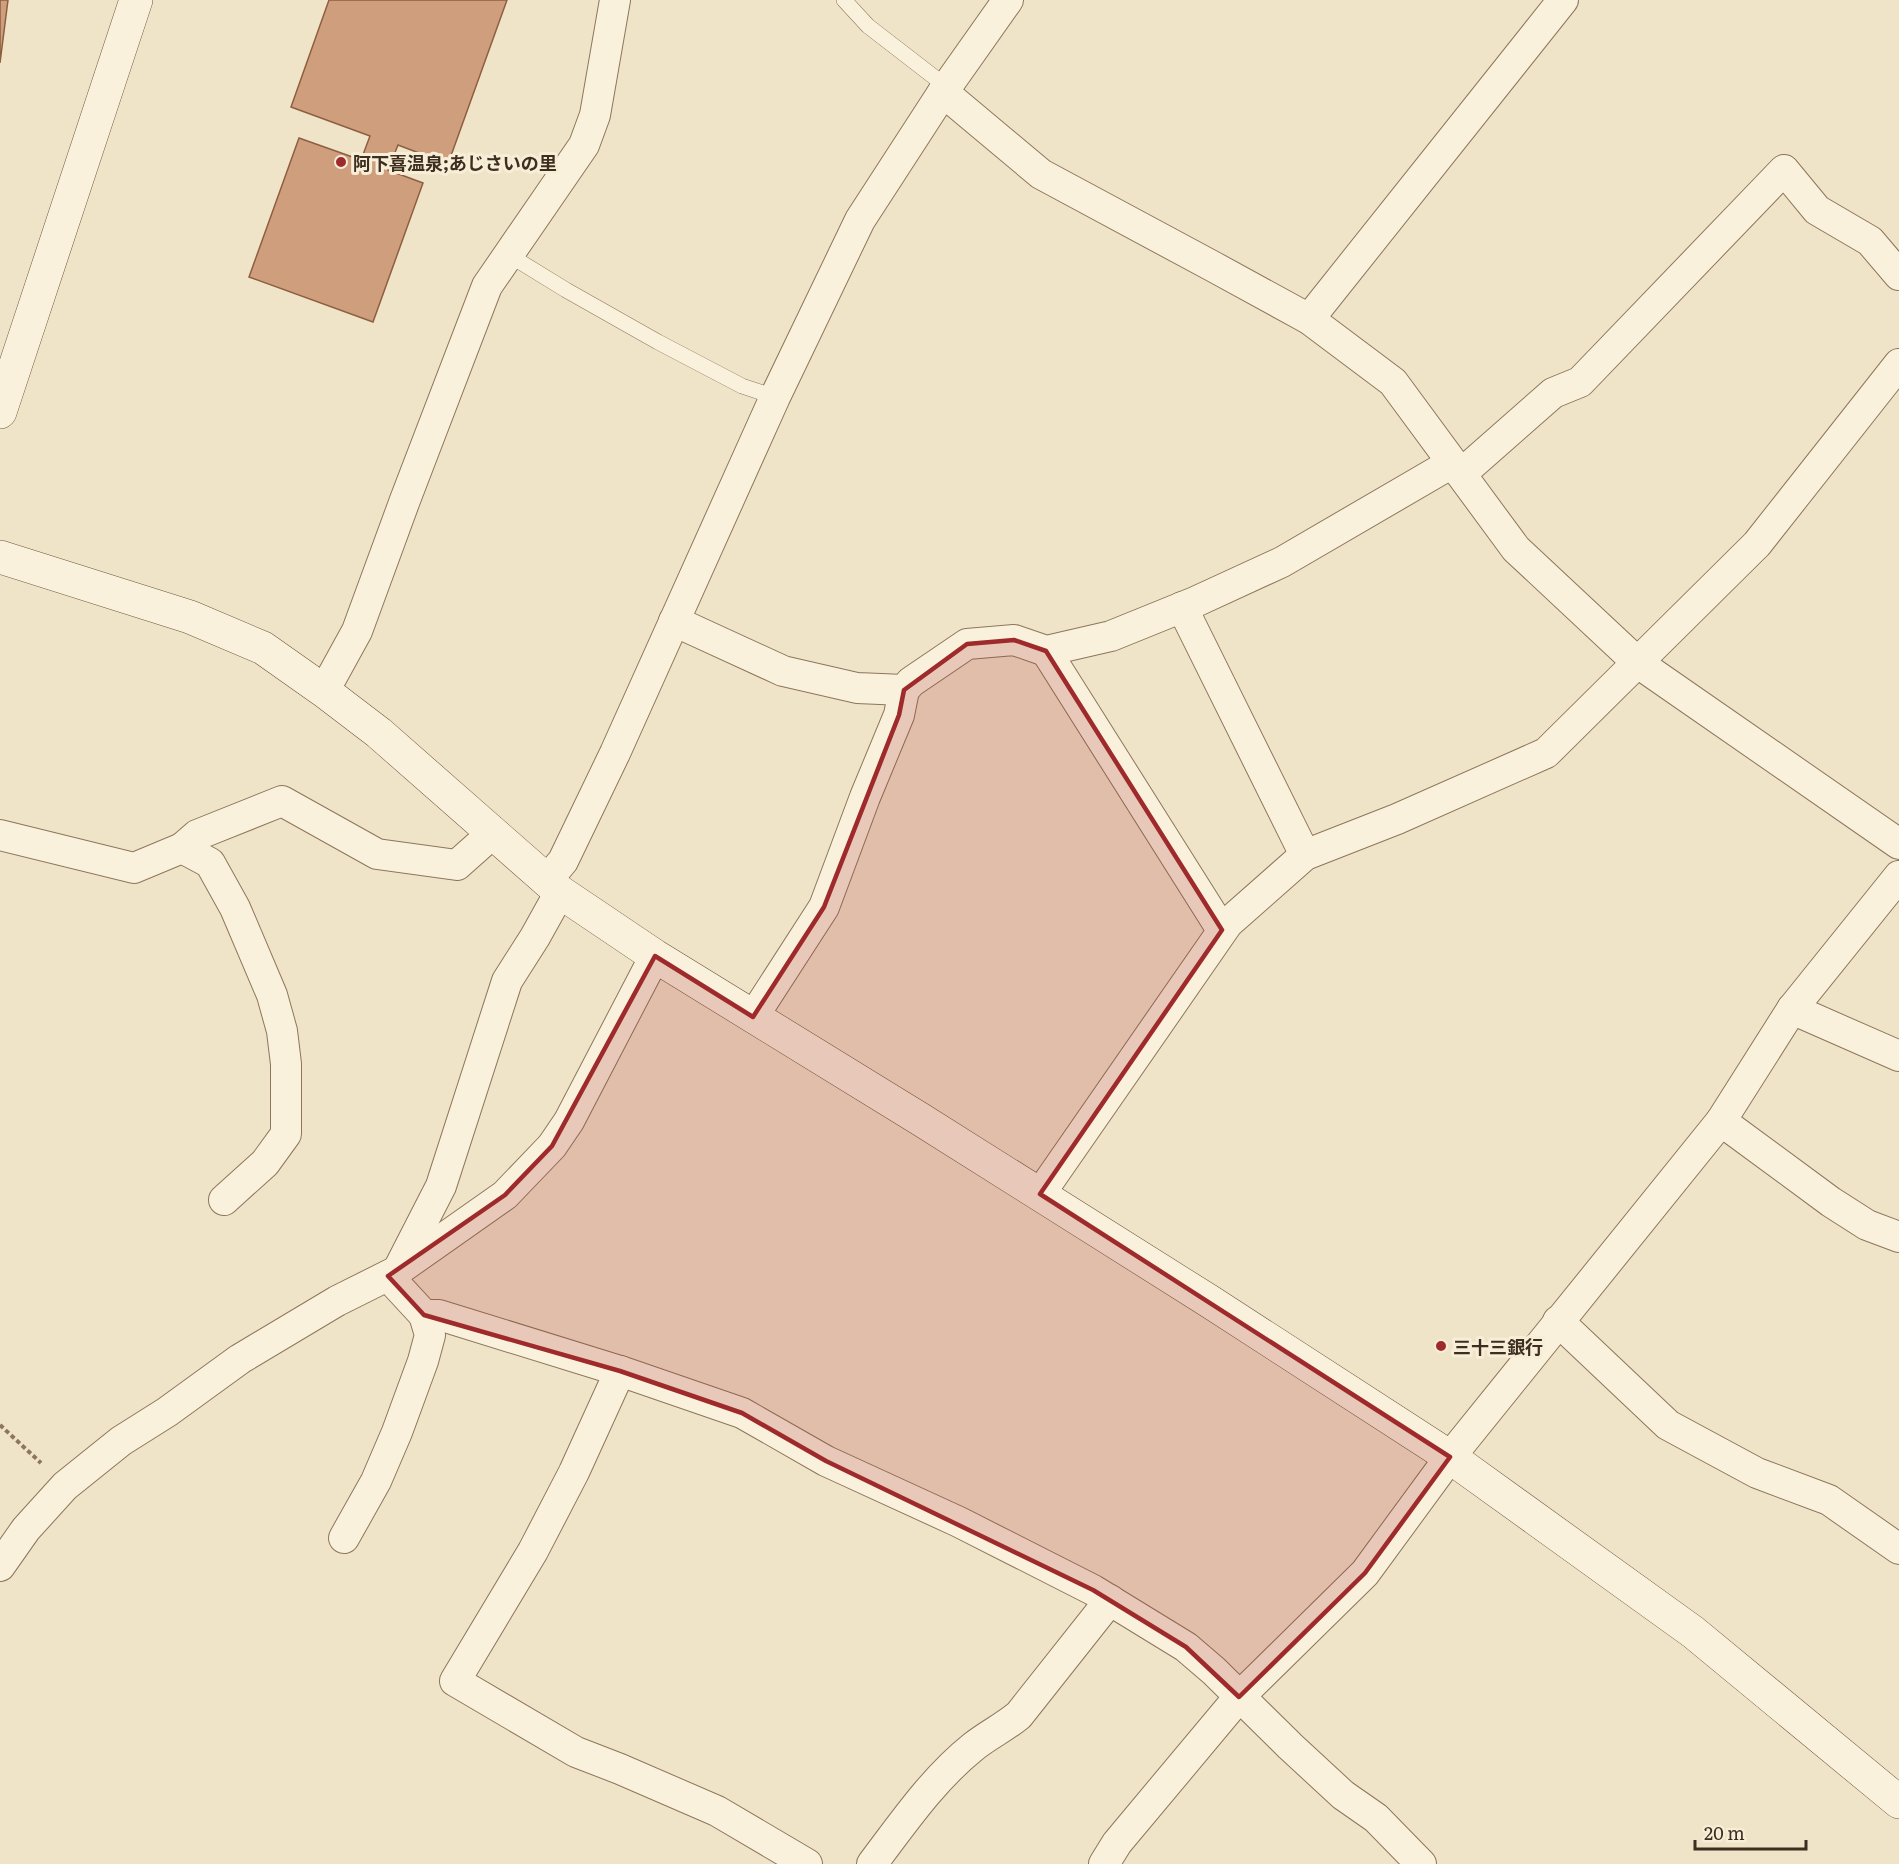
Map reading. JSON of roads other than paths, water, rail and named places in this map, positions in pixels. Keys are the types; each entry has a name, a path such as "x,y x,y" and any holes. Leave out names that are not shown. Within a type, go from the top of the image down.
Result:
{"street":[{"path":"0,412 136,0"},
{"path":"324,691 357,631 488,286 584,145 595,115 615,0"},
{"path":"392,1274 441,1186 507,981 535,937 563,861 615,753 776,397 860,220 945,90 1008,0"},
{"path":"1309,320 1563,0"},
{"path":"945,90 1041,174 1309,320 1393,382 1516,549 1638,663 1899,844"},
{"path":"753,1017 824,908 899,715 904,690 911,682 967,644 1014,640 1046,651 1111,636 1182,608 1282,562 1456,468 1553,393 1580,382 1784,170 1817,210 1870,241 1899,275"},
{"path":"1040,1194 1227,923 1305,855 1397,819 1546,753 1756,544 1899,364"},
{"path":"0,557 190,617 263,648 379,734 554,886 655,956 1040,1194 1450,1457 1693,1632 1898,1799"},
{"path":"1182,608 1305,855"},
{"path":"674,621 783,671 857,688 904,690"},
{"path":"1046,651 1222,930"},
{"path":"0,835 134,868 182,848 196,835 282,801 377,854 457,865 493,833"},
{"path":"182,848 210,863 235,908 272,995 282,1031 286,1064 286,1134 265,1163 224,1200"},
{"path":"1104,1864 1117,1843 1239,1697 1365,1573 1450,1457 1720,1120 1792,1008 1899,876"},
{"path":"0,1566 26,1529 65,1486 121,1441 167,1412 240,1359 337,1301 392,1274 505,1195 552,1146 569,1121 655,956"},
{"path":"1792,1008 1899,1056"},
{"path":"1720,1120 1831,1202 1867,1225 1899,1237"},
{"path":"344,1538 376,1481 397,1432 430,1335 424,1315 392,1274"},
{"path":"424,1315 439,1315 620,1371 742,1413 826,1461 959,1522 1110,1600 1186,1647 1214,1671 1343,1796 1376,1818 1421,1864"},
{"path":"1558,1321 1668,1425 1757,1473 1829,1500 1899,1549"},
{"path":"620,1371 574,1472 533,1551 455,1681 576,1752 717,1812 807,1864"},
{"path":"872,1864 924,1796 960,1759 974,1746 1019,1715 1110,1600"}],"lane":[{"path":"844,0 868,26 945,90"},
{"path":"508,255 566,290 742,386 776,397"}],"place":[{"name":"阿下喜温泉;あじさいの里","path":"341,162"},
{"name":"三十三銀行","path":"1441,1346"}]}
